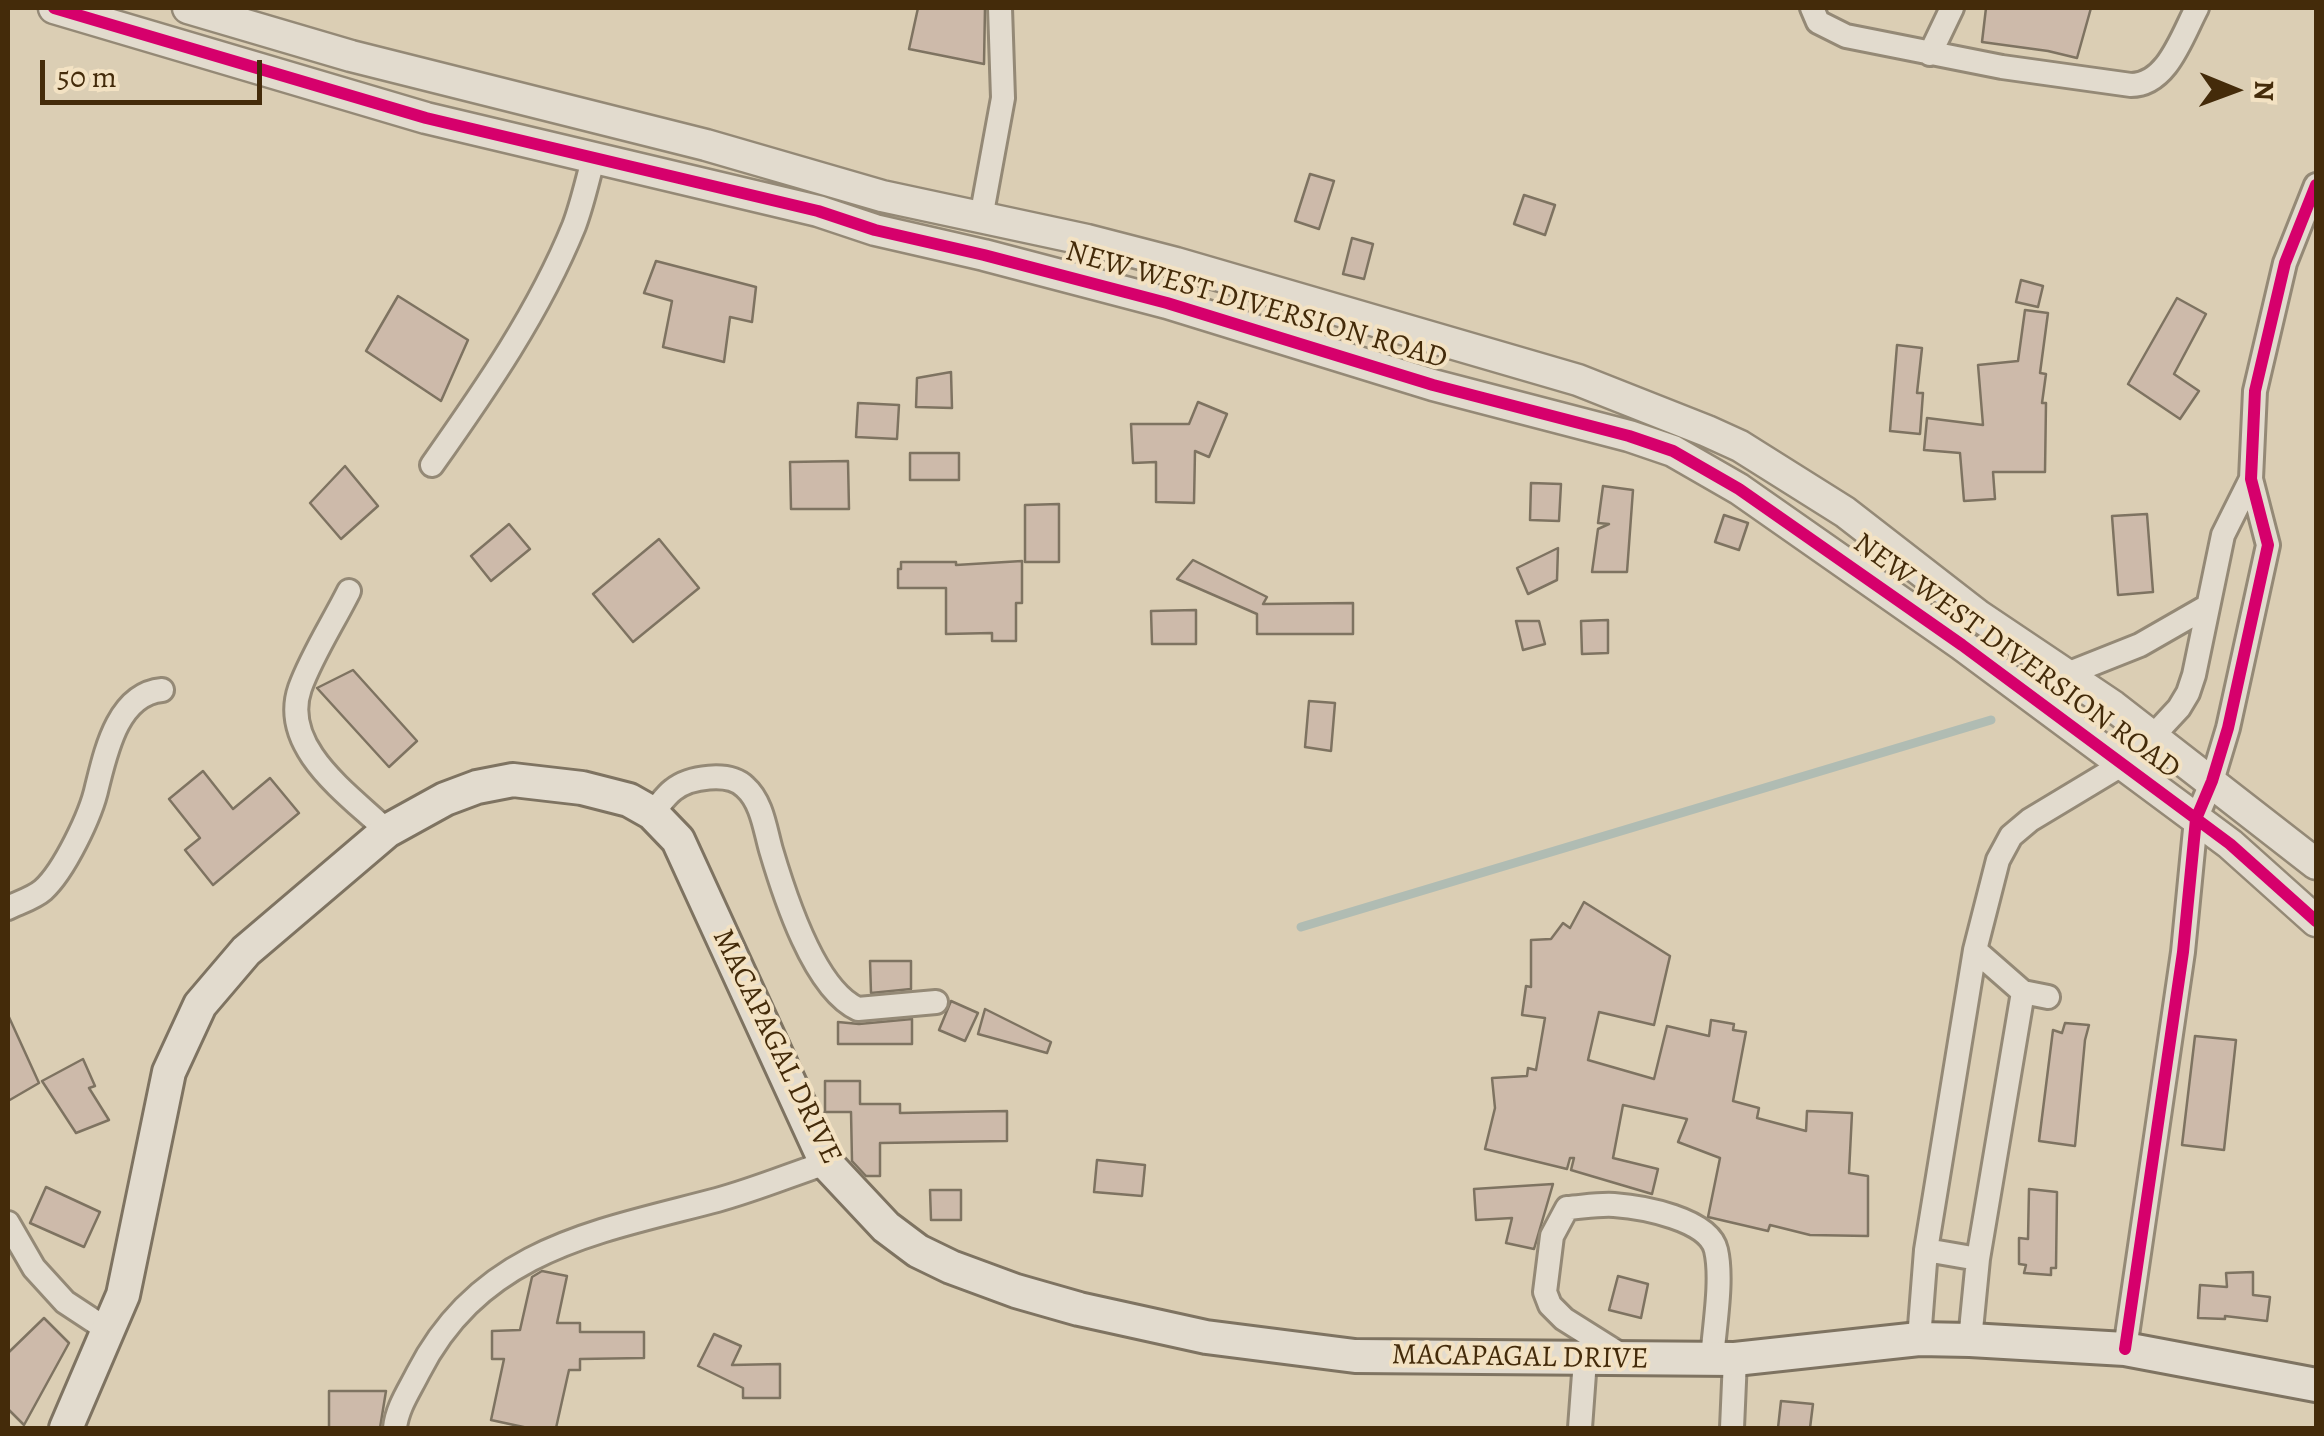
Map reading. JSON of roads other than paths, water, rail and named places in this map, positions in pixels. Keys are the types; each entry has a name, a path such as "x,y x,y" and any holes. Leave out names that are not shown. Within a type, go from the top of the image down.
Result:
{"main road":[{"name":"MACAPAGAL DRIVE","path":"66,1428 123,1295 169,1072 200,1005 246,952 387,831 445,799 513,780 582,788 629,800 652,813 678,840 826,1162 886,1227 918,1251 1016,1291 1078,1309 1206,1336 1355,1356 1723,1360 1919,1339 1970,1340 2126,1349 2316,1385"}],"street":[{"name":"NEW WEST DIVERSION ROAD","path":"54,8 340,94 1080,279 1433,385 1629,436 1673,452 1739,489 1962,645 2196,819 2316,920"},
{"name":"NEW WEST DIVERSION ROAD","path":"188,8 436,79 706,144 882,196 1176,263 1578,380 1706,430 1740,446 1845,512 1979,616 2153,736 2316,864"},
{"path":"981,218 1004,98 1000,8"},
{"path":"1812,8 1818,22 1832,31 1930,54 2082,80 2144,85 2160,74 2198,8"},
{"path":"1930,54 1952,8"},
{"path":"432,464 535,306 575,223 593,160"},
{"path":"2126,1349 2184,952 2196,819 2228,728 2268,544 2251,479 2255,391 2286,262 2307,233 2316,186"},
{"path":"1919,1339 1926,1250 1975,950 1998,860 2011,836 2030,820 2123,764 2153,736 2188,693 2223,536 2251,479"},
{"path":"349,591 299,691 296,715 302,739 317,764 387,831"},
{"path":"2068,674 2140,645 2208,606"},
{"path":"2202,638 2246,647"},
{"path":"8,908 42,891 76,842 97,788 104,750 129,708 136,698 162,690"},
{"path":"652,813 674,788 701,779 728,778 744,784 758,803 788,906 834,992 858,1009 936,1002"},
{"path":"1975,950 2023,992 2048,996"},
{"path":"1970,1340 1978,1259 2023,992"},
{"path":"395,1428 396,1416 423,1364 454,1318 506,1271 599,1230 723,1198 826,1162"},
{"path":"1630,1360 1564,1319 1550,1305 1545,1292 1552,1236 1567,1208 1611,1205 1643,1210 1700,1226 1711,1237 1716,1250 1732,1428"},
{"path":"8,1223 34,1268 64,1302 106,1329"},
{"path":"1926,1250 1978,1259"},
{"path":"1580,1428 1585,1360"}],"waterway":[{"path":"1301,927 1991,720"}]}
